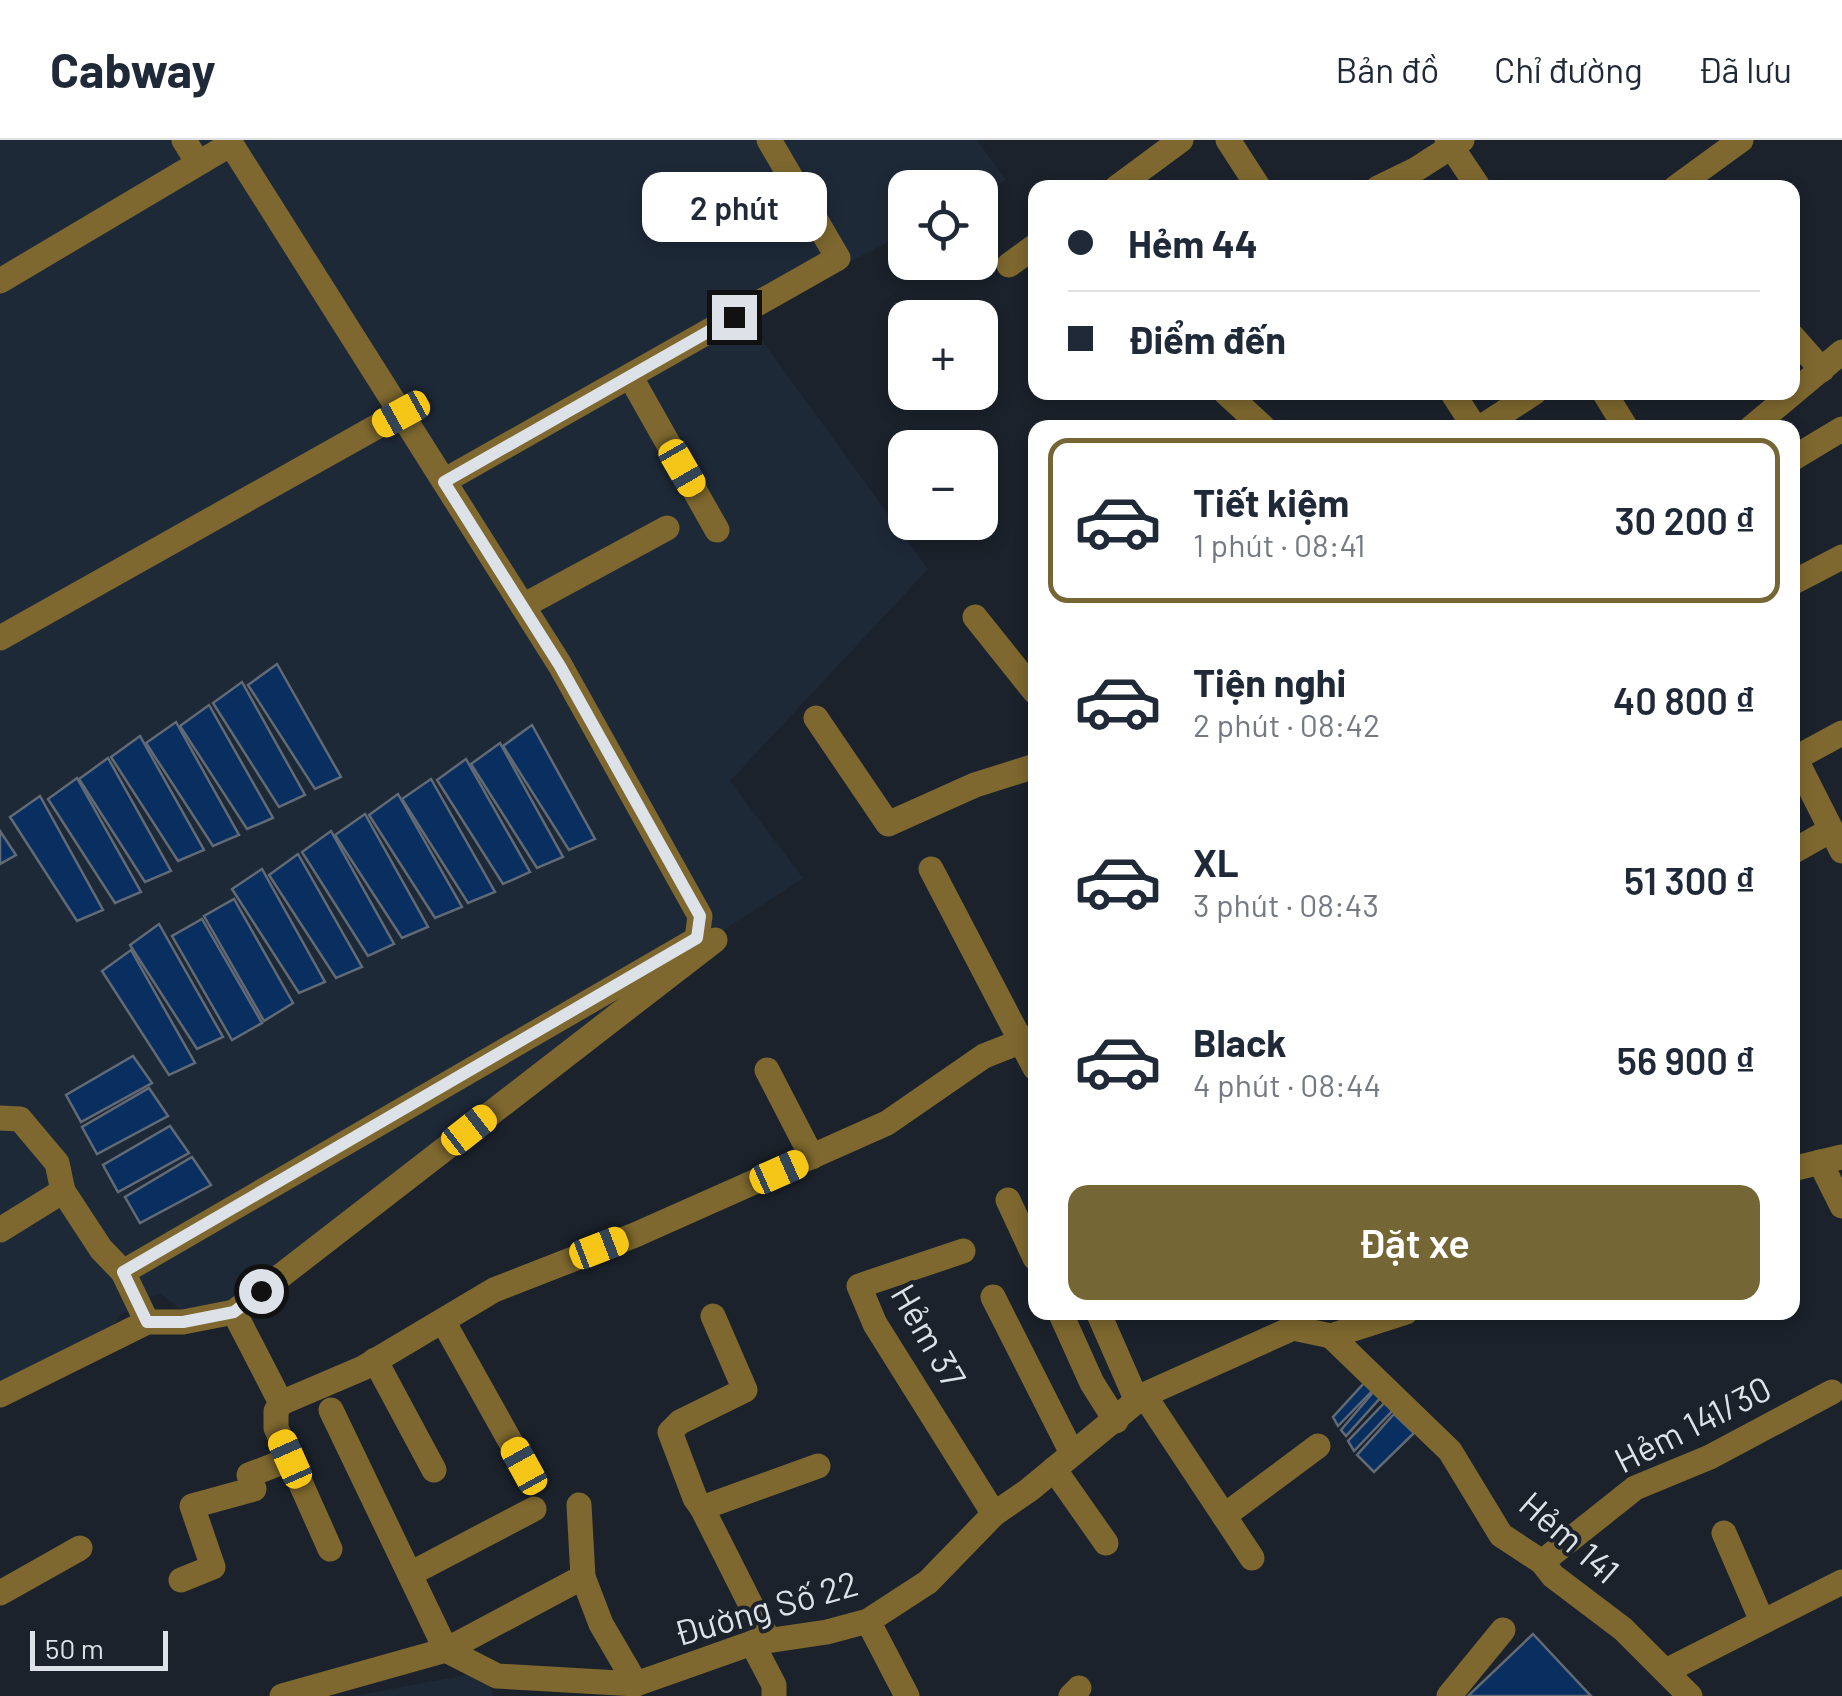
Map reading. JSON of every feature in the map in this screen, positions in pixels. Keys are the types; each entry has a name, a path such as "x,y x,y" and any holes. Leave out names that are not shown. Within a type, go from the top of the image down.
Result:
{"street":[{"path":"184,140 198,162"},
{"path":"444,482 838,258 770,140"},
{"path":"1127,180 1181,140"},
{"path":"1228,140 1254,180"},
{"path":"1686,180 1740,140"},
{"path":"1391,180 1454,142 1475,180"},
{"path":"0,281 231,144 560,666 700,916 697,938 123,1272"},
{"path":"1010,265 1028,251"},
{"path":"1800,345 1822,370"},
{"path":"1800,388 1842,352"},
{"path":"630,376 717,530"},
{"path":"1233,400 1255,420"},
{"path":"1490,420 1522,400"},
{"path":"1761,420 1785,400"},
{"path":"0,638 401,414"},
{"path":"1800,453 1842,429"},
{"path":"522,606 667,528"},
{"path":"1800,579 1842,557"},
{"path":"975,617 1028,683"},
{"path":"816,718 884,824 975,785 1028,768"},
{"path":"1800,752 1842,732"},
{"path":"1800,767 1836,841 1800,850"},
{"path":"931,869 1028,1037"},
{"path":"0,1395 147,1322 183,1322 234,1312 715,940"},
{"path":"281,1404 376,1360 494,1290 634,1235 887,1124 984,1056 1028,1039"},
{"path":"768,1070 812,1157"},
{"path":"0,1118 20,1119 56,1163 64,1191 100,1249 123,1272 147,1322"},
{"path":"1800,1166 1831,1160 1842,1206"},
{"path":"0,1230 64,1191"},
{"path":"1008,1200 1028,1243"},
{"name":"Hẻm 37","path":"963,1251 859,1286 874,1324 994,1514"},
{"path":"993,1297 1063,1461 1106,1543"},
{"path":"234,1312 281,1404 275,1422 330,1548"},
{"path":"714,1316 746,1388 680,1422 670,1432 695,1498 760,1641 774,1696"},
{"path":"1064,1320 1092,1383 1116,1421"},
{"path":"1102,1320 1141,1398 1252,1558"},
{"path":"1293,1320 1331,1336 1381,1320"},
{"name":"Đường Số 22","path":"446,1650 497,1676 636,1684 760,1641 827,1632 868,1621 928,1582 994,1514 1141,1398 1293,1320"},
{"path":"443,1321 524,1466"},
{"name":"Hẻm 141","path":"1331,1336 1450,1451 1501,1535 1542,1562 1553,1576 1623,1629 1690,1696"},
{"path":"376,1360 434,1470"},
{"name":"Hẻm 141/30","path":"1542,1562 1635,1488 1710,1457 1832,1392"},
{"path":"331,1410 446,1650"},
{"path":"1224,1516 1318,1446"},
{"path":"181,1580 214,1567 192,1506 254,1489 248,1475 290,1459"},
{"path":"702,1508 818,1466"},
{"path":"579,1505 582,1577 601,1624 636,1684"},
{"path":"410,1574 534,1509"},
{"path":"1724,1533 1762,1621"},
{"path":"0,1593 80,1548"},
{"path":"282,1696 446,1650 582,1577"},
{"path":"1666,1672 1842,1582"},
{"path":"868,1621 908,1696"},
{"path":"1448,1696 1503,1630"}],"shaded area":[{"path":"0,140 977,140 1006,180 998,184 998,170 888,170 888,242 745,317 888,514 888,540 907,540 928,569 730,781 803,878 713,937 237,1305 186,1314 160,1293 119,1316 112,1329 0,1386"},
{"path":"467,1675 487,1681 494,1696 353,1696"}],"building":[{"path":"277,664 341,777 315,789 248,685"},
{"path":"242,682 305,795 279,807 213,703"},
{"path":"209,705 273,818 247,829 180,726"},
{"path":"176,722 239,835 213,846 146,743"},
{"path":"532,725 595,839 569,850 503,746"},
{"path":"140,736 204,850 178,861 111,757"},
{"path":"500,743 563,857 537,868 471,764"},
{"path":"108,758 171,871 145,882 79,779"},
{"path":"466,759 530,872 503,884 437,780"},
{"path":"77,778 141,892 115,903 48,799"},
{"path":"431,779 495,892 468,903 402,799"},
{"path":"398,794 462,907 435,918 369,815"},
{"path":"40,796 103,910 77,921 10,817"},
{"path":"365,814 428,927 402,938 335,835"},
{"path":"0,831 16,855 0,864"},
{"path":"331,831 394,944 368,956 302,852"},
{"path":"298,854 362,967 336,978 269,875"},
{"path":"262,869 325,982 299,993 232,889"},
{"path":"234,899 293,1003 264,1021 204,916"},
{"path":"202,919 262,1023 232,1040 172,936"},
{"path":"159,924 223,1037 197,1049 130,945"},
{"path":"131,950 195,1063 169,1075 102,971"},
{"path":"133,1056 152,1083 81,1122 66,1095"},
{"path":"149,1088 168,1116 97,1154 82,1127"},
{"path":"170,1126 189,1153 118,1192 103,1165"},
{"path":"192,1157 211,1185 140,1223 125,1197"},
{"path":"1366,1381 1373,1390 1338,1426 1333,1417"},
{"path":"1375,1390 1382,1396 1346,1436 1341,1430"},
{"path":"1388,1399 1394,1409 1354,1451 1348,1441"},
{"path":"1394,1414 1414,1433 1374,1472 1357,1455"},
{"path":"1533,1634 1591,1696 1468,1696"}],"route":[{"path":"261,1291 234,1312 183,1322 147,1322 123,1272 697,938 700,916 560,666 444,482 734,317"}]}
